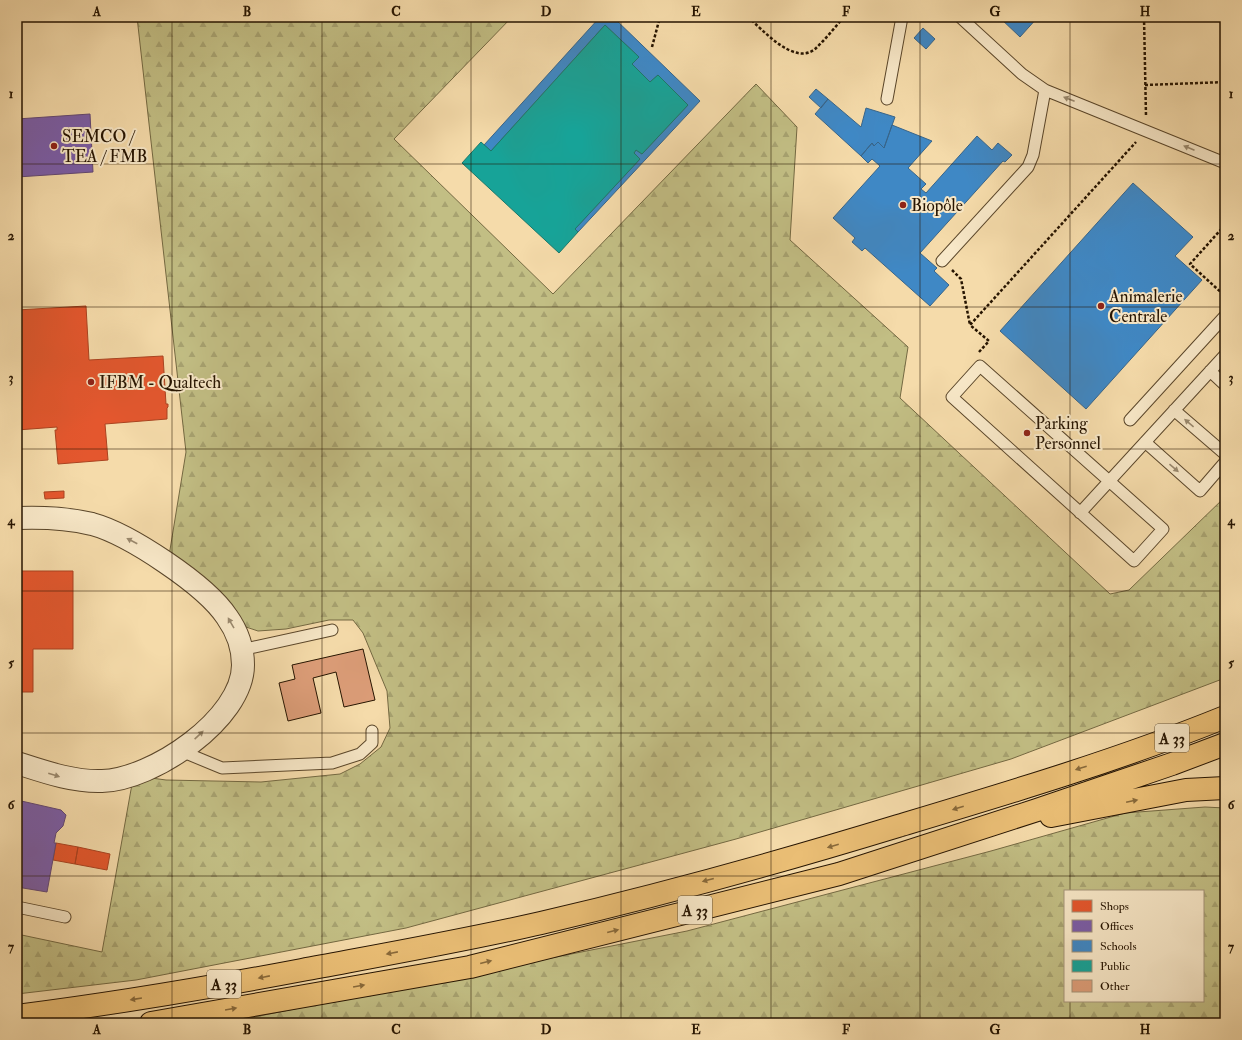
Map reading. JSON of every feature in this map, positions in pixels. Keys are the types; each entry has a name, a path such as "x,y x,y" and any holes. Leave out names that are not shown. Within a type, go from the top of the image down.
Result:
{"highway":[{"path":"1118,756 1225,704"},
{"name":"A 33","path":"17,1016 209,987 430,946 542,922 680,888 835,846 975,803 1173,738 1225,717"},
{"name":"A 33","path":"151,1023 470,967 839,874 983,828 1172,764 1225,744"},
{"path":"983,828 1094,809 1186,790 1225,788"}],"street":[{"path":"17,518 47,517 92,524 116,533 152,553 216,604 234,627 239,637 242,676 233,699 215,720 181,751 138,774 124,779 102,781 60,777 17,763"}],"lane":[{"path":"887,99 902,17"},
{"path":"960,17 1022,74 1045,90 1225,163"},
{"path":"942,261 1028,166 1033,155 1045,90"},
{"path":"1130,420 1225,316"},
{"path":"1080,513 1225,355"},
{"path":"980,366 1109,481 1163,529 1134,561 952,397 980,366"},
{"path":"1210,371 1225,384"},
{"path":"1174,410 1225,454"},
{"path":"1145,442 1200,491 1225,462"},
{"path":"241,650 332,630"},
{"path":"181,751 222,768 332,763 360,754 372,743 372,731"},
{"path":"17,907 65,917"}],"path":[{"path":"652,47 660,17"},
{"path":"748,17 785,50 802,54 814,50 844,17"},
{"path":"970,325 1146,130 1144,17"},
{"path":"1145,85 1225,82"},
{"path":"1225,225 1190,264 1225,296"},
{"path":"942,261 961,279 970,325 989,342 974,357 980,366"}],"green space":[{"path":"137,17 512,17 394,139 553,294 756,84 797,127 790,240 908,347 900,398 1110,594 1129,590 1225,497 1225,678 1011,759 736,839 406,928 136,980 17,994 17,934 102,952 132,784 144,777 166,780 261,782 340,774 360,764 381,747 390,728 387,691 363,633 353,620 329,620 286,629 258,631 243,626 168,562 186,452"},
{"path":"1205,807 1225,808 1225,1023 224,1023 687,931 991,851 1125,813"}],"building: Shops":[{"name":"IFBM - Qualtech","path":"86,306 89,360 163,356 166,404 168,404 167,419 105,424 108,460 58,464 55,430 57,430 57,427 17,430 17,310"},
{"path":"64,491 64,498 45,499 44,492"},
{"path":"17,571 73,571 73,649 33,649 33,692 17,692"},
{"path":"56,843 78,847 75,864 53,860"},
{"path":"78,847 110,854 107,870 75,864"}],"building: Offices":[{"name":"SEMCO / TEA / FMB","path":"90,114 93,172 17,177 17,119"},
{"path":"17,800 61,810 66,815 63,826 56,833 54,843 56,843 47,892 17,887"}],"building: Schools":[{"path":"600,17 613,17 700,101 578,232 575,229 640,159 634,153 636,150 642,154 688,105 658,75 650,82 632,64 639,57 605,25 491,151 484,145"},
{"path":"999,17 1038,17 1020,37"},
{"path":"923,28 935,39 926,49 914,38"},
{"path":"816,89 828,99 821,108 809,97"},
{"path":"828,99 861,127 866,108 895,117 884,148 878,142 874,146 872,143 861,156 815,114"},
{"name":"Biopôle","path":"892,125 932,141 908,168 926,184 921,189 926,193 977,136 992,150 998,143 1012,155 1005,162 1003,161 920,253 937,268 934,271 949,285 930,306 865,248 862,251 852,242 855,238 833,218 880,166 872,159 868,163 861,156 872,143 874,146 878,142 884,148"},
{"name":"Animalerie Centrale","path":"1133,183 1193,237 1175,256 1202,280 1086,409 1000,331"}],"building: Public":[{"path":"605,25 639,57 632,64 650,82 658,75 688,105 642,154 636,150 634,153 640,159 575,229 578,232 559,253 462,163 481,142 491,151"}],"building: Other":[{"path":"363,649 375,700 344,707 336,672 313,678 321,713 288,721 279,683 295,679 292,665"}],"place":[{"name":"SEMCO / TEA / FMB","path":"54,146"},
{"name":"Biopôle","path":"903,205"},
{"name":"Animalerie Centrale","path":"1101,306"},
{"name":"IFBM - Qualtech","path":"91,382"},
{"name":"Parking Personnel","path":"1027,433"}]}
